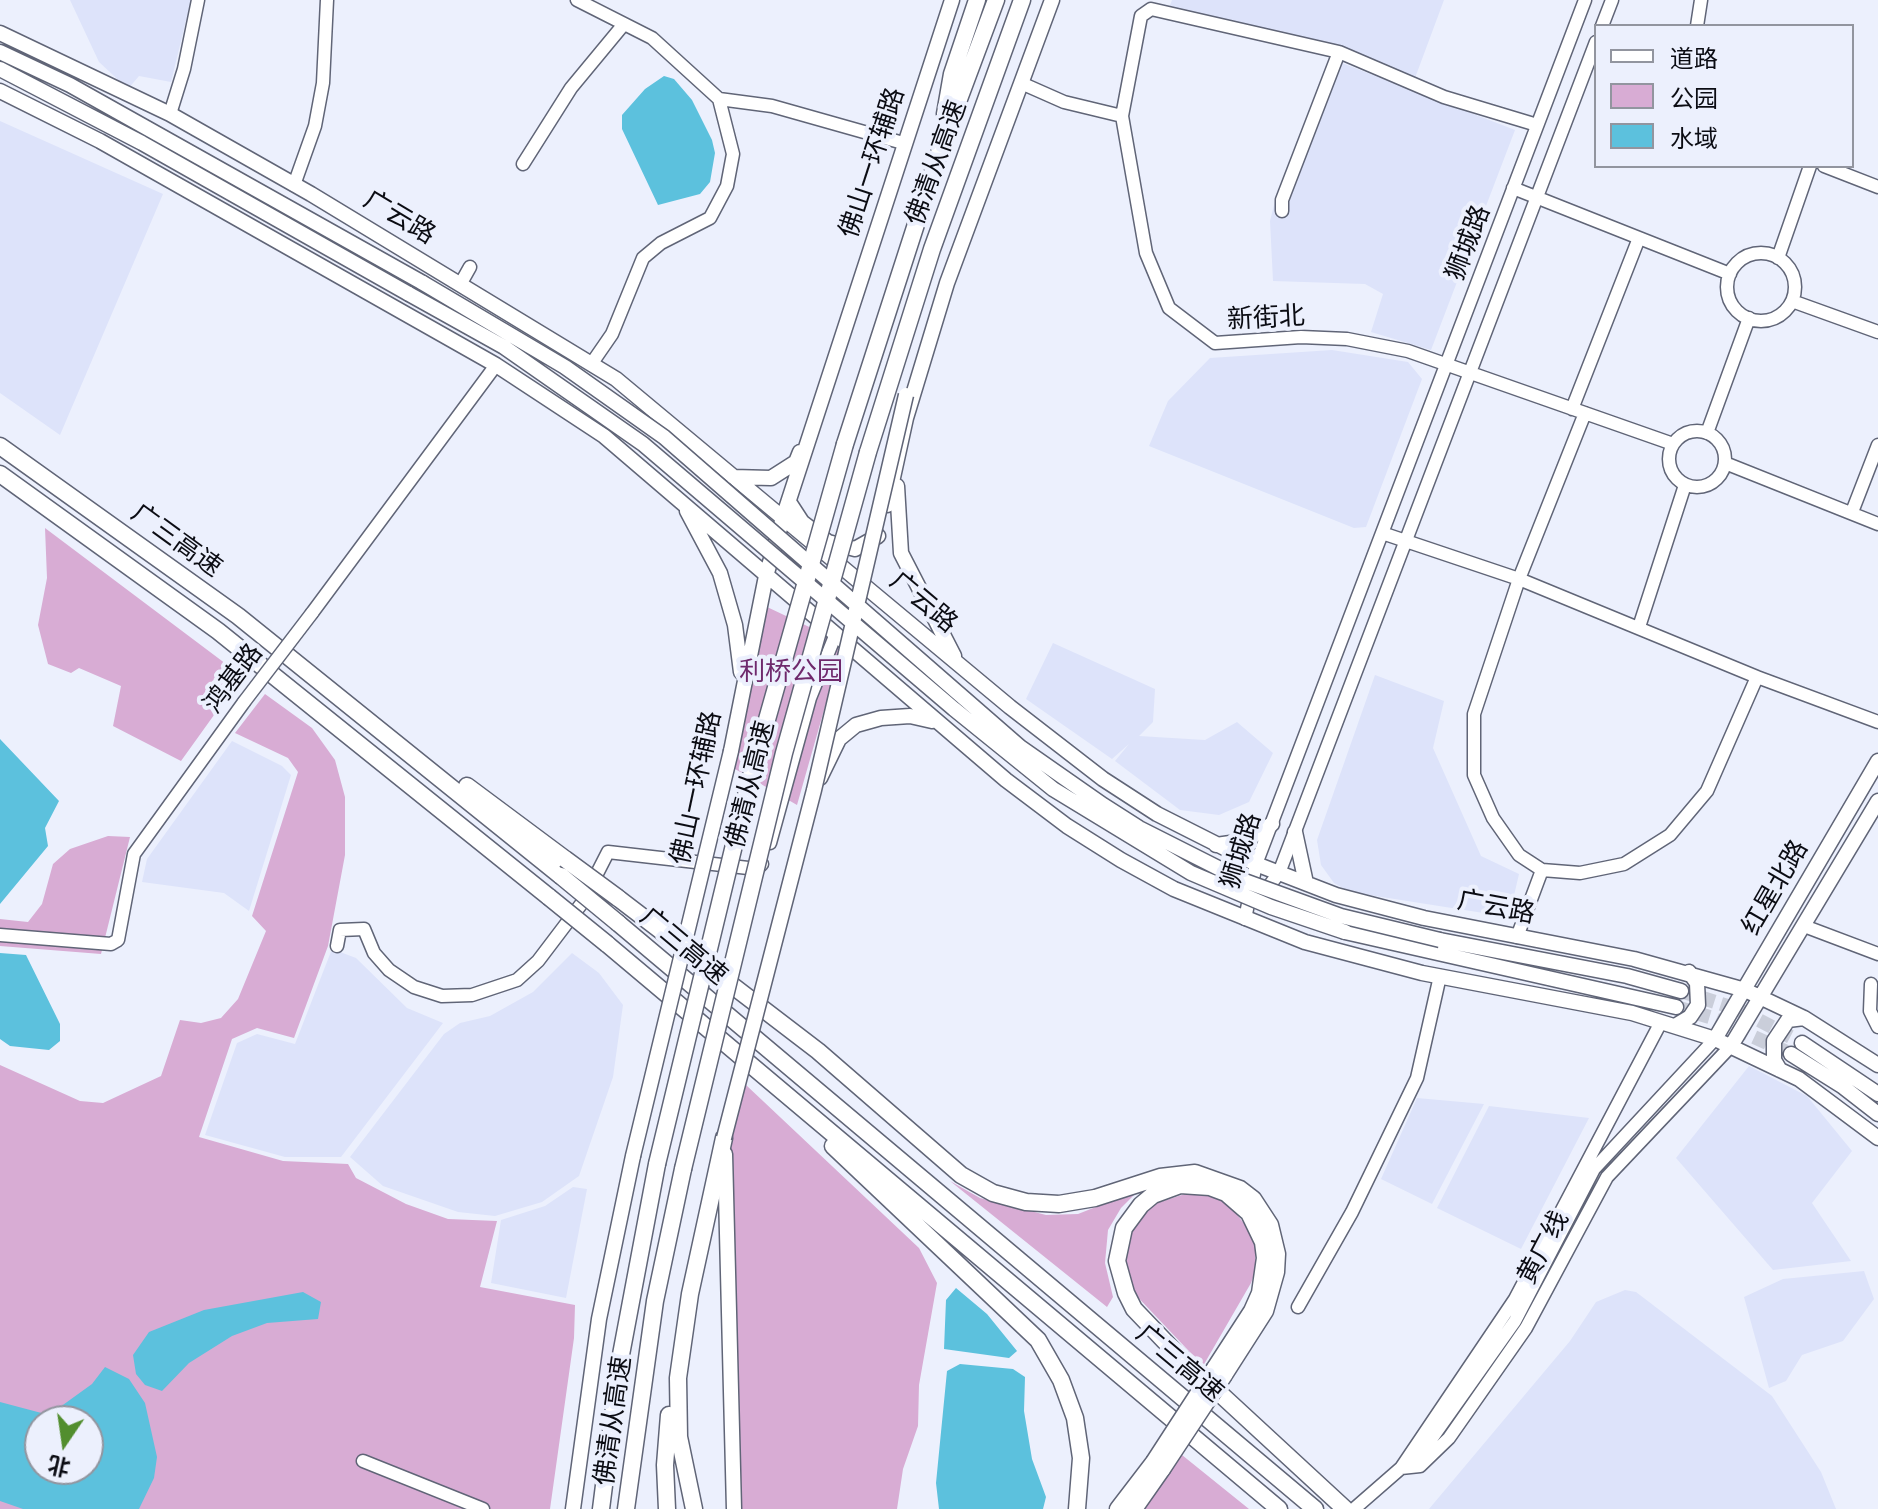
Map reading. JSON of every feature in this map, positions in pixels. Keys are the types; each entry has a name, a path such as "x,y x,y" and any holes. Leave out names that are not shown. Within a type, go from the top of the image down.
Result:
{"highway":[{"path":"940,150 952,74 977,0"},
{"name":"佛清从高速","path":"601,1509 620,1360 657,1164 757,755 845,444 940,150 996,0"},
{"name":"佛清从高速","path":"626,1509 652,1322 677,1192 758,854 868,452 932,249 1022,0"},
{"name":"广三高速","path":"0,446 238,616 333,691 618,923 1315,1509"},
{"name":"广三高速","path":"0,474 218,631 549,897 1279,1509"},
{"path":"333,691 769,1012 939,1157 985,1189 1026,1202 1059,1204 1095,1198 1160,1177 1195,1173 1240,1189 1253,1199 1270,1225 1277,1254 1276,1272 1265,1311 1220,1372 1158,1466 1134,1509"},
{"path":"773,1085 863,1177 1038,1340 1061,1380 1075,1418 1081,1458 1077,1509"},
{"path":"667,1509 666,1446 672,1399 690,1294 724,1138"},
{"path":"1220,1372 1260,1293 1265,1258 1263,1242 1249,1213 1239,1202 1210,1187 1180,1185 1153,1195 1141,1205 1124,1228 1117,1261 1134,1309 1176,1353 1345,1509"},
{"path":"635,1509 652,1322"},
{"path":"678,1378 679,1437 694,1509"},
{"path":"1118,1509 1158,1466"}],"main road":[{"name":"佛山一环辅路","path":"573,1509 599,1319 633,1156 731,751 766,576 903,143 952,0"},
{"path":"789,502 802,522 828,542 855,549 880,535 906,418 947,283 1052,0"},
{"name":"广云路","path":"0,33 170,114 592,363 633,391 957,664 1103,779 1216,845 1306,883 1424,918 1689,972 1745,990 1804,1018 1878,1065"},
{"name":"广云路","path":"0,52 70,85 157,133 565,367 664,437 1020,747 1115,813 1161,840 1254,884 1341,916 1681,991"},
{"path":"0,69 142,143 504,347 643,444 954,709 1053,789 1191,873 1271,907 1345,932 1676,1007"},
{"path":"99,78 113,96 157,133"},
{"path":"0,91 100,141 496,365 604,436 936,722 1067,826 1174,889 1245,919 1365,961 1547,994 1715,1039 1780,1070 1843,1110 1878,1138"},
{"path":"100,141 142,143"},
{"path":"734,1509 724,1138 814,790 906,395 923,336 947,283"},
{"path":"733,477 760,479 780,474 796,462 808,438"},
{"path":"899,458 901,553 957,664"},
{"path":"680,501 720,573 735,625 742,689"},
{"path":"898,689 899,676 909,657 925,647 941,649"},
{"path":"814,790 839,739 856,725 881,718 910,716 936,722"},
{"name":"红星北路","path":"1715,1039 1878,761"},
{"name":"红星北路","path":"1731,1046 1763,998 1878,801"},
{"path":"1216,845 1245,841 1272,824"},
{"path":"1295,832 1306,883"},
{"path":"1668,1024 1690,1017 1698,1005 1697,983 1689,972"},
{"path":"1780,1070 1774,1060 1774,1041 1788,1020 1804,1018"},
{"path":"1802,1043 1878,1094"},
{"path":"1791,1054 1842,1086 1878,1114"}],"street":[{"path":"170,114 198,0"},
{"path":"294,185 318,110 327,0"},
{"path":"577,0 652,38 719,99 733,154 727,186 710,218 661,243 643,258 612,334 592,363"},
{"name":"狮城路","path":"1245,919 1256,864 1385,534 1585,0"},
{"path":"1603,24 1612,0"},
{"path":"1697,24 1701,0"},
{"name":"新街北","path":"1339,52 1151,9 1141,16 1122,116 1146,253 1169,308 1215,343 1301,337 1347,339 1408,351 1673,444"},
{"path":"523,164 571,88 624,24"},
{"name":"狮城路","path":"1245,919 1279,873 1594,47"},
{"path":"1282,211 1282,200 1339,52 1444,97 1537,125"},
{"path":"1021,83 1064,102 1122,116"},
{"path":"719,99 772,106 903,143"},
{"path":"1778,258 1809,168"},
{"path":"1829,168 1878,187"},
{"path":"1513,188 1730,274"},
{"path":"1639,238 1474,714 1474,775 1493,818 1519,855 1542,870 1580,873 1624,864 1670,835 1707,791 1757,677"},
{"path":"1763,253 1778,258 1794,278 1792,301 1776,317 1764,320 1749,318 1735,308 1729,298 1730,274 1736,264 1751,255 1763,253"},
{"path":"461,283 470,267"},
{"path":"1792,301 1878,332"},
{"path":"1707,433 1749,318"},
{"name":"鸿基路","path":"0,935 111,944 118,940 134,854 496,365"},
{"path":"1707,433 1721,445 1725,463 1722,473 1708,485 1685,485 1669,467 1673,444 1685,434 1707,433"},
{"path":"1852,512 1878,445"},
{"path":"1725,463 1878,524"},
{"path":"1639,627 1685,485"},
{"path":"1385,534 1519,579 1757,677 1878,722"},
{"path":"337,946 340,930 364,929 374,953 389,970 414,987 442,996 472,995 517,980 538,961 582,903 608,852 757,869 765,860 810,698 835,636"},
{"path":"1517,937 1542,870"},
{"path":"1804,926 1878,954"},
{"path":"1298,1307 1352,1212 1417,1078 1440,976"},
{"path":"1871,984 1870,1011 1878,1027"},
{"path":"1401,1468 1515,1299 1668,1024"},
{"name":"黄广线","path":"1354,1509 1420,1455 1515,1321 1594,1169 1715,1039"},
{"name":"黄广线","path":"1401,1468 1420,1466 1449,1438 1526,1328 1607,1177 1731,1046"},
{"path":"363,1461 483,1509"}],"shaded area":[{"path":"70,0 191,0 171,82 139,76 128,89 99,62"},
{"path":"1172,0 1444,0 1415,78 1341,46 1169,8"},
{"path":"1329,58 1515,130 1431,350 1371,332 1383,294 1365,284 1273,281 1270,221 1276,197"},
{"path":"0,121 163,194 60,435 0,393"},
{"path":"1332,350 1408,362 1422,379 1366,527 1354,528 1149,446 1168,401 1210,358"},
{"path":"1053,643 1155,689 1153,722 1139,736 1205,740 1237,722 1273,753 1249,802 1219,815 1180,810 1115,761 1129,744 1112,759 1026,699"},
{"path":"1375,675 1444,701 1433,748 1481,856 1519,874 1509,917 1350,892 1334,883 1321,865 1317,840"},
{"path":"232,741 282,766 291,775 249,911 224,893 142,882 147,859"},
{"path":"332,949 356,958 407,1008 443,1023 341,1157 285,1157 205,1135 237,1043 257,1034 295,1044"},
{"path":"572,953 599,973 623,1005 613,1077 579,1176 542,1202 495,1216 458,1212 383,1186 350,1157 444,1034 460,1023 490,1016 533,992"},
{"path":"1749,1066 1807,1096 1852,1151 1812,1203 1851,1261 1773,1270 1676,1158"},
{"path":"1417,1098 1484,1104 1432,1204 1381,1179"},
{"path":"1489,1106 1589,1118 1521,1249 1437,1208"},
{"path":"573,1187 587,1189 566,1298 491,1283 501,1220 545,1206"},
{"path":"1864,1271 1874,1299 1843,1341 1802,1355 1786,1381 1769,1388 1744,1297 1783,1279"},
{"path":"1625,1290 1636,1292 1772,1396 1821,1472 1836,1509 1429,1509 1570,1341 1596,1302"}],"green space":[{"path":"45,528 242,676 181,761 113,726 121,686 79,668 71,673 48,664 38,625 47,578"},
{"name":"利桥公园","path":"765,606 843,643 797,805 723,762"},
{"path":"265,694 312,728 335,760 345,797 345,855 328,946 294,1038 257,1028 232,1039 199,1137 283,1161 348,1164 356,1178 406,1204 448,1219 497,1221 480,1287 575,1305 574,1338 550,1509 0,1509 0,1065 80,1101 103,1103 161,1076 180,1020 201,1023 221,1018 238,999 266,931 252,916 298,772 288,758 235,733"},
{"path":"108,836 130,837 101,954 0,946 0,919 28,922 42,904 53,864 70,849"},
{"path":"746,1085 919,1248 937,1283 919,1385 918,1426 903,1469 897,1509 741,1509 730,1142"},
{"path":"950,1181 980,1198 1046,1215 1078,1214 1139,1190 1121,1208 1108,1230 1105,1263 1113,1297 1107,1307"},
{"path":"1191,1192 1210,1193 1231,1207 1253,1235 1255,1247 1256,1269 1251,1283 1203,1366 1131,1290 1125,1267 1127,1240 1148,1206"},
{"path":"1182,1455 1249,1509 1143,1509"}],"water":[{"path":"664,76 674,79 692,100 712,140 715,153 710,182 700,194 658,205 622,129 622,115 645,89"},
{"path":"0,739 59,801 45,828 48,846 0,904"},
{"path":"0,953 26,955 60,1024 60,1041 49,1050 10,1046 0,1039"},
{"path":"956,1288 987,1314 1017,1351 1009,1358 944,1349 946,1300"},
{"path":"303,1292 321,1302 318,1319 267,1323 232,1336 189,1363 162,1391 145,1385 136,1374 133,1355 149,1332 204,1310"},
{"path":"960,1364 1013,1369 1025,1377 1024,1411 1032,1459 1046,1497 1043,1509 939,1509 936,1483 947,1371"},
{"path":"105,1367 129,1379 145,1403 157,1457 154,1478 139,1509 23,1509 0,1501 0,1402 24,1408 24,1485 104,1485 104,1405 63,1405 92,1384"}],"tunnel":[{"path":"1681,991 1740,1010 1802,1043"},
{"path":"1676,1007 1713,1018 1791,1054"}]}
